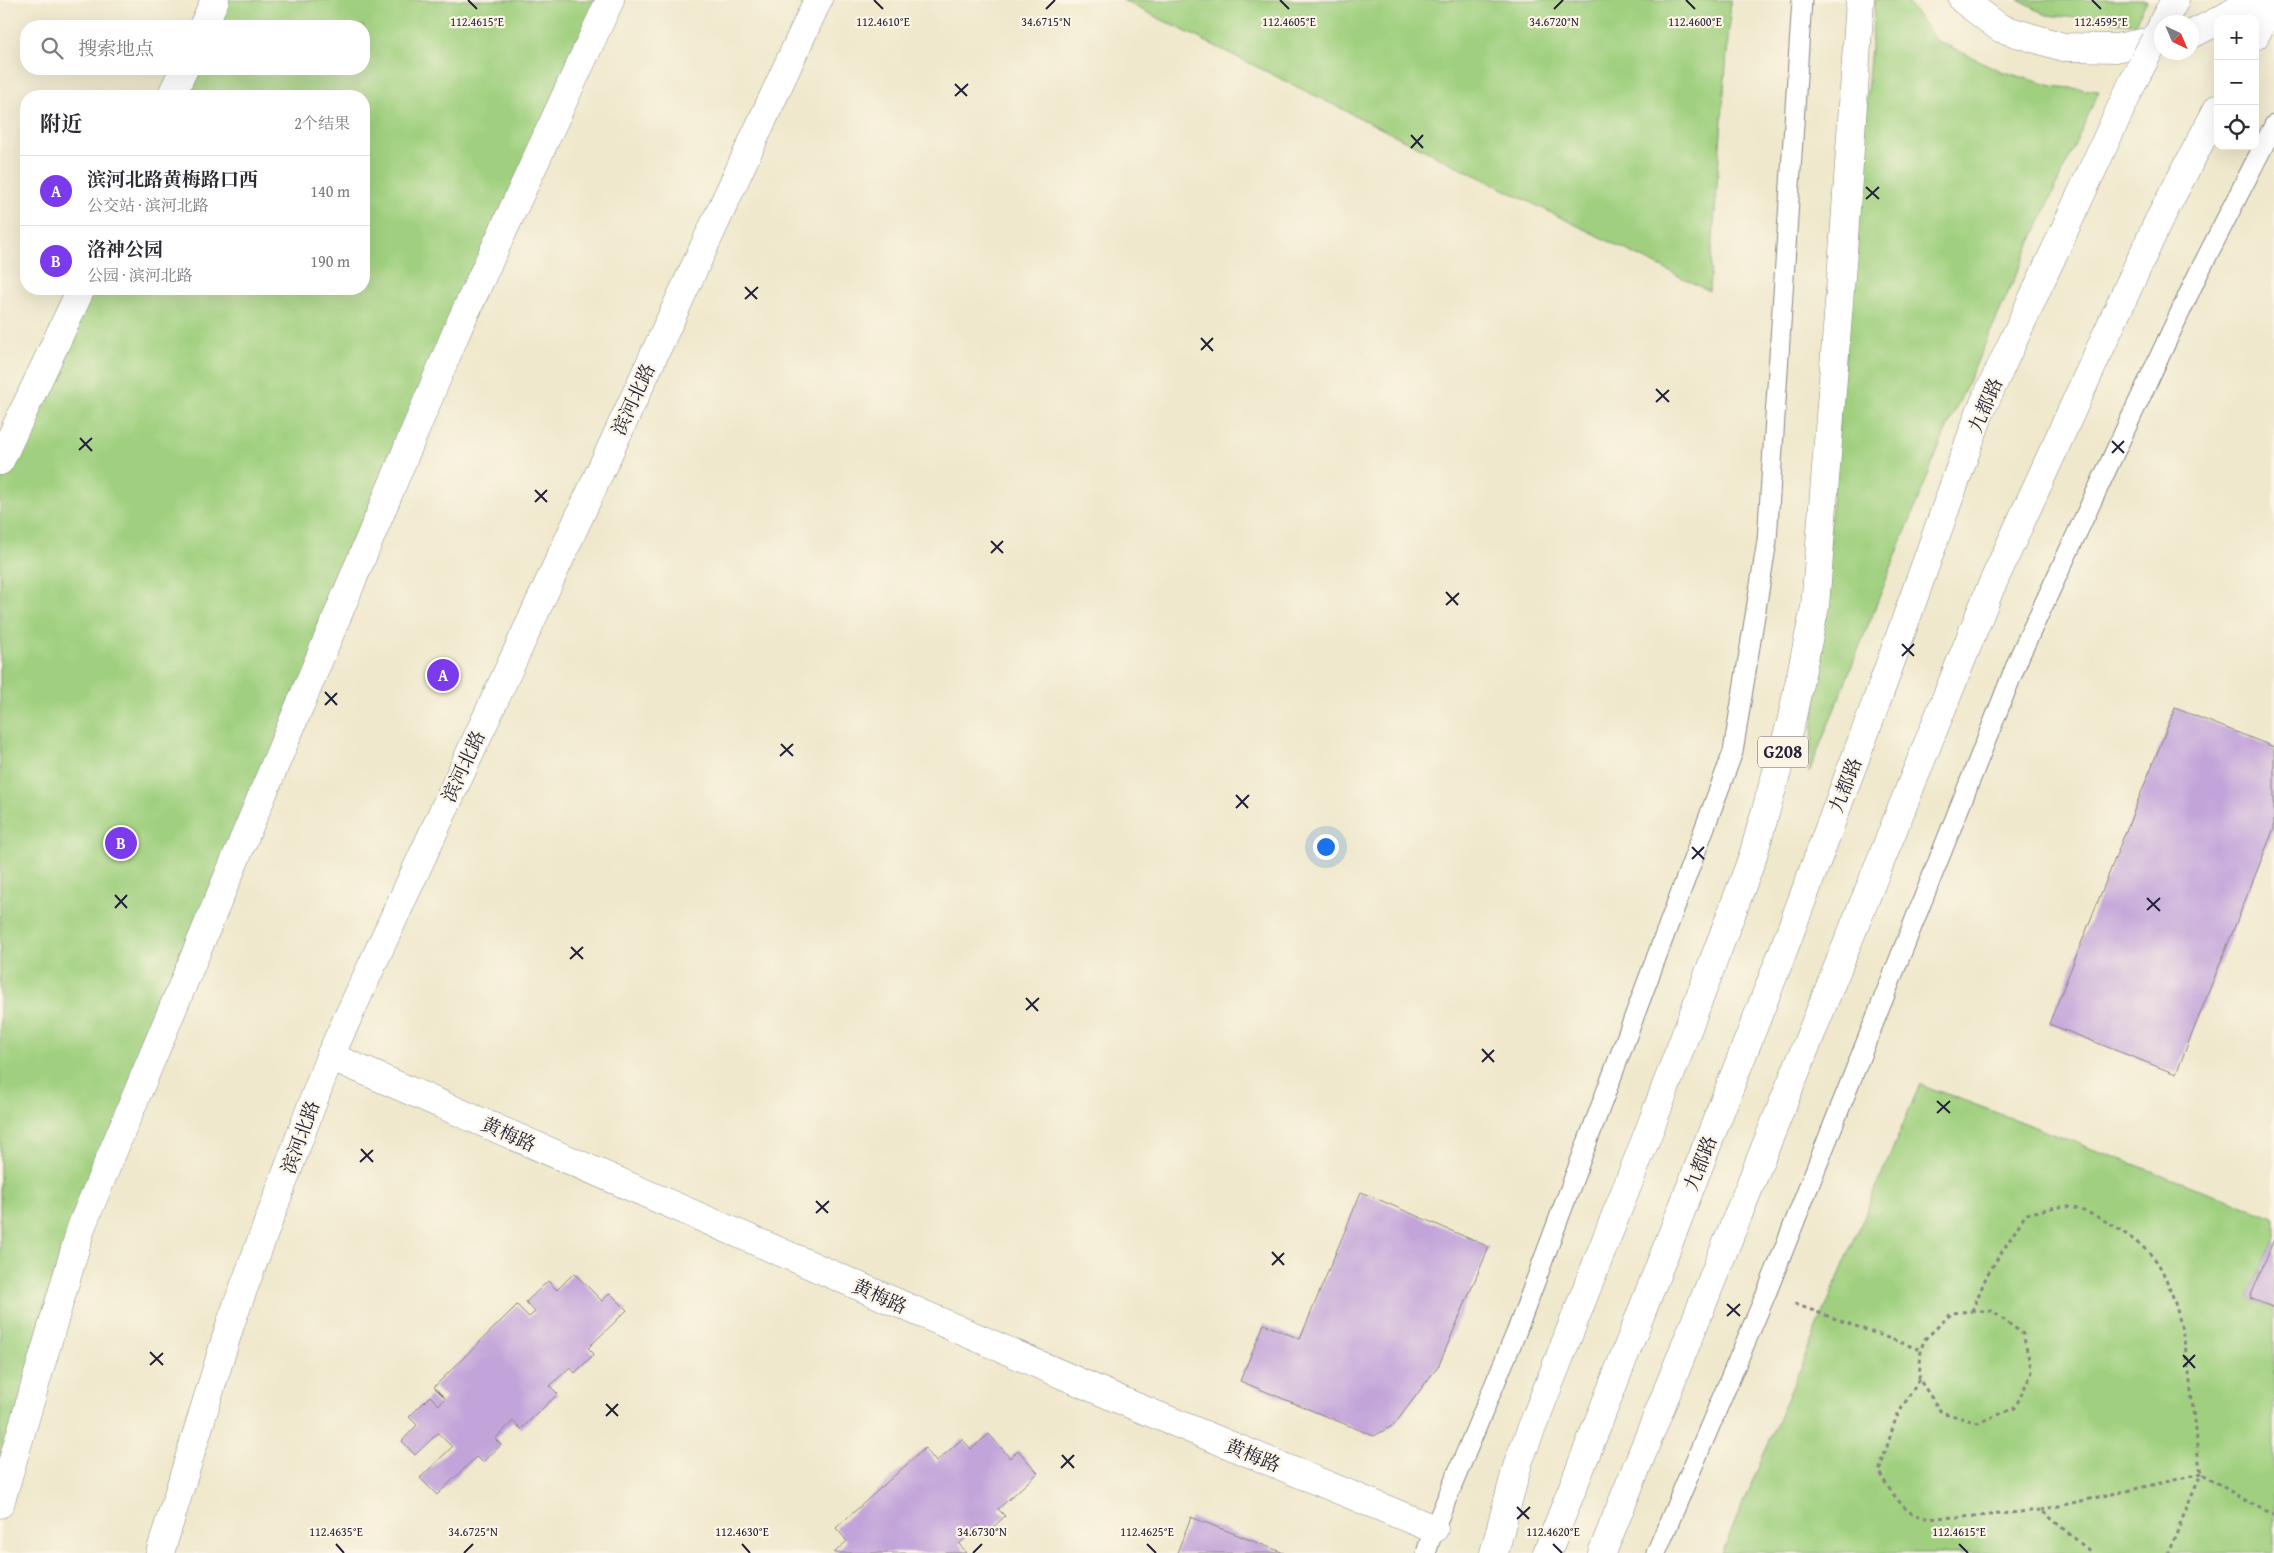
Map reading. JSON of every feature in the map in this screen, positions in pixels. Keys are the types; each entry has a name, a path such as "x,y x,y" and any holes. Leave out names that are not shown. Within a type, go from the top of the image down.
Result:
{"main road":[{"path":"206,20 215,0"},
{"path":"0,1504 82,1225 458,328 610,0"},
{"name":"滨河北路","path":"160,1553 231,1322 330,1056 818,0"},
{"name":"G208","path":"1494,1553 1519,1460 1649,1131 1752,860 1791,722 1815,607 1844,239 1860,0"},
{"path":"1963,0 2000,28 2063,47 2116,48 2154,41"},
{"path":"2167,15 2175,0"},
{"path":"2229,15 2237,10 2245,0"},
{"path":"2259,28 2274,0"},
{"path":"2199,30 2214,23"},
{"name":"九都路","path":"1547,1553 1783,950 1876,703 1980,412 2133,82 2154,41"},
{"path":"174,90 181,75"},
{"path":"1602,1553 1990,589 2158,222 2214,116"},
{"path":"0,461 77,295"},
{"name":"黄梅路","path":"330,1056 1132,1405 1430,1541"}],"lane":[{"path":"1430,1541 1516,1332 1734,752 1767,541 1802,0"},
{"path":"1656,1553 1766,1294 2020,655 2198,274 2274,125"}],"path":[{"path":"1972,1311 1987,1275 2026,1214 2067,1206 2110,1222 2141,1246 2158,1264 2173,1299 2182,1329 2200,1474 2168,1553"},
{"path":"1766,1294 1921,1350"},
{"path":"1919,1379 1941,1412 1978,1423 2015,1408 2032,1372 2023,1334 1992,1311 1972,1311 1952,1313 1924,1340 1921,1350 1919,1379 1896,1418 1879,1472 1891,1491 1913,1514 1938,1518 2041,1510 2200,1474 2254,1507 2274,1514"},
{"path":"2041,1510 2092,1553"}],"green space":[{"path":"215,0 610,0 82,1225 0,1504 0,461 78,295 370,295 370,90 174,90 181,75 370,75 370,20 206,20"},
{"path":"1122,0 1731,0 1709,291"},
{"path":"1875,0 1906,0 1936,40 2001,71 2052,86 2099,91 1944,435 1809,773"},
{"path":"2018,0 2147,0 2135,24 2047,15"},
{"path":"1920,1084 2274,1217 2274,1238 2250,1298 2274,1308 2274,1553 1722,1553"}],"building":[{"path":"2175,708 2274,747 2274,828 2176,1074 2049,1024"},
{"path":"1361,1192 1489,1247 1439,1365 1394,1425 1374,1436 1240,1381 1264,1324 1300,1339"},
{"path":"2274,1239 2274,1308 2250,1298"},
{"path":"574,1273 602,1301 610,1293 627,1310 588,1348 594,1354 575,1373 570,1367 550,1386 558,1394 521,1429 513,1421 495,1439 501,1445 483,1462 476,1457 437,1495 420,1478 452,1447 438,1433 415,1455 402,1441 417,1425 409,1417 430,1396 439,1405 445,1398 434,1387 517,1305 529,1317 535,1312 526,1302 548,1281 557,1290"},
{"path":"989,1434 1010,1458 1018,1450 1038,1473 998,1509 1005,1516 986,1534 979,1526 959,1544 967,1553 834,1553 847,1541 836,1528 925,1448 936,1462 962,1439 971,1449"},
{"path":"1191,1517 1284,1553 1177,1553"}],"place":[{"name":"滨河北路黄梅路口西","path":"443,675"},
{"name":"洛神公园","path":"121,843"}]}
